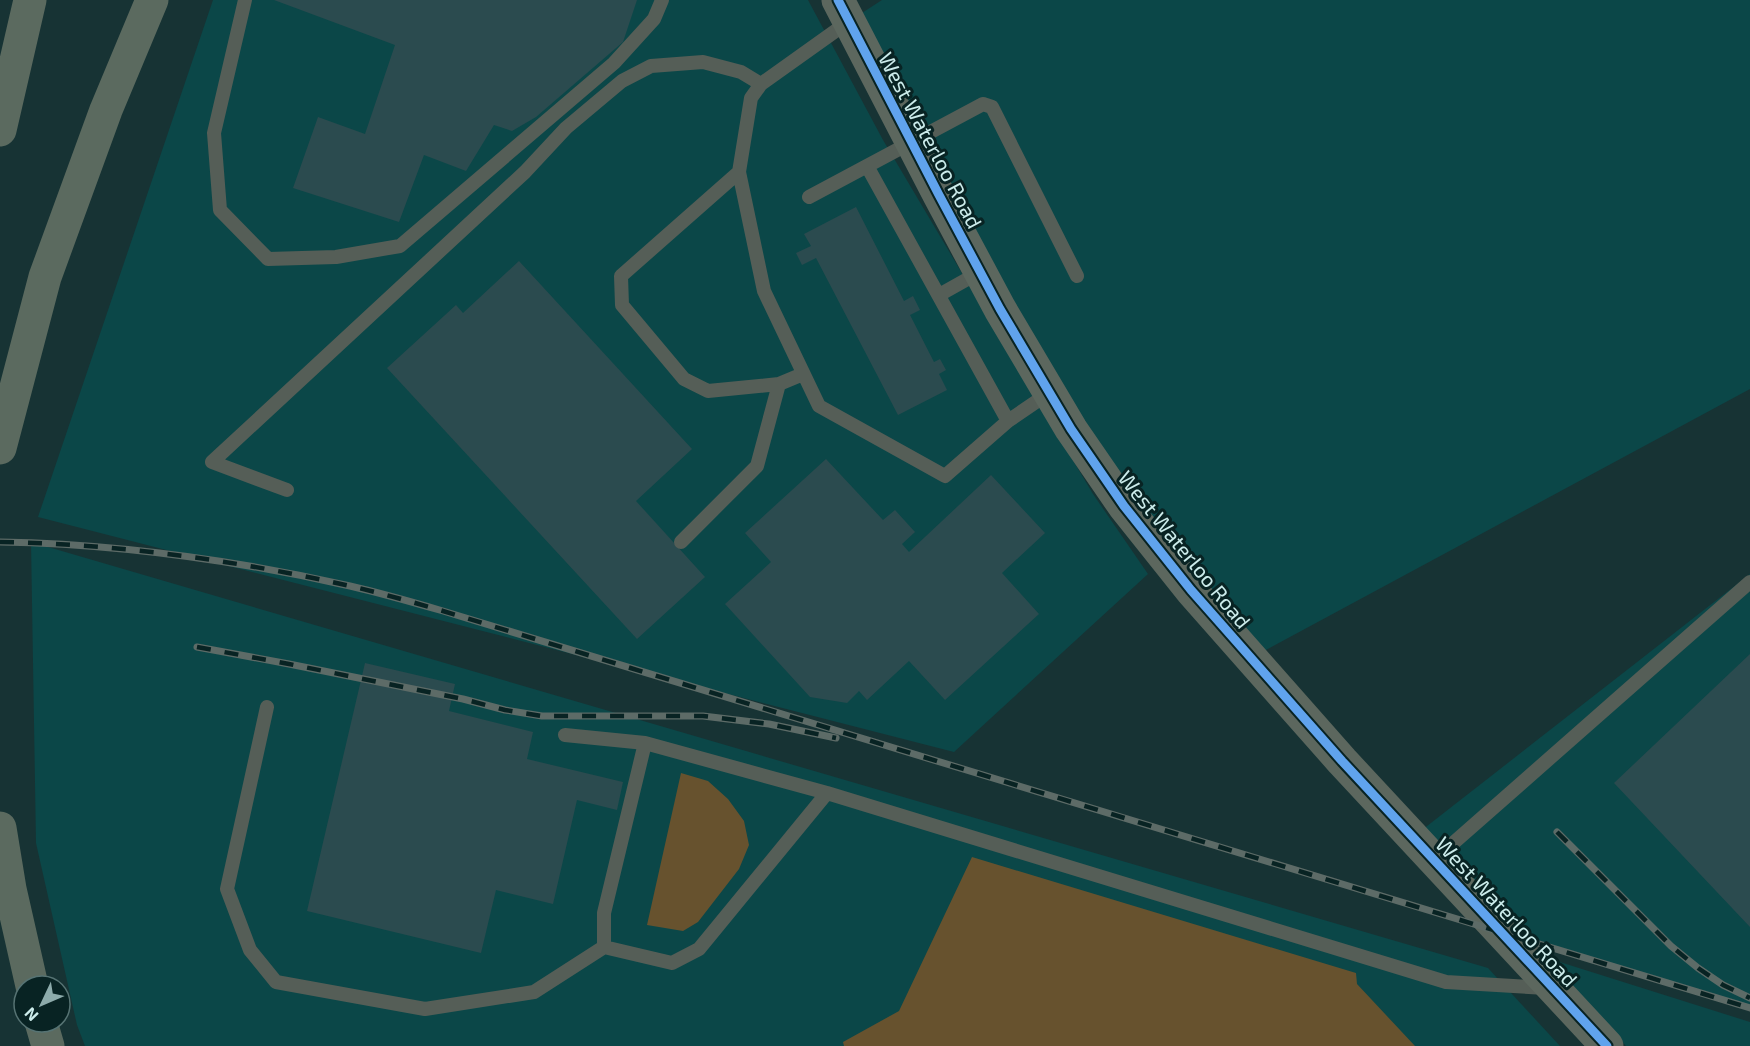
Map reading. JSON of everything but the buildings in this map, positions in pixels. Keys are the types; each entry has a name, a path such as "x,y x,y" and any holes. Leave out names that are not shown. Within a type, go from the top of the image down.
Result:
{"highway":[{"path":"0,130 30,0"},
{"path":"1,447 45,277 106,110 152,0"},
{"path":"0,828 10,889 29,974"}],"main road":[{"name":"West Waterloo Road","path":"843,11 1000,309 1071,429 1124,506 1191,590 1342,761 1607,1046"}],"lane":[{"path":"245,0 214,133 220,210 267,259 336,257 400,246 614,63 654,19 662,0"},
{"path":"843,11 761,84 751,98 739,172 764,291 819,406 945,476 1008,421 1049,393"},
{"path":"287,490 212,462 525,172 566,128 622,81 651,66 703,62 741,72 761,84"},
{"path":"809,197 983,104 992,107 1077,276"},
{"path":"867,166 1008,421"},
{"path":"739,172 621,276 622,305 684,379 708,391 780,384 803,374"},
{"path":"939,295 980,272"},
{"path":"681,542 757,466 780,384"},
{"path":"1434,860 1750,582"},
{"path":"267,707 227,889 250,950 276,982 424,1009 534,992 604,947 672,963 699,949 827,793"},
{"path":"565,735 645,743 827,793 1446,981 1554,988"},
{"path":"604,947 604,913 645,743"}],"shaded area":[{"path":"213,0 808,0 883,140 1093,494 1148,574 954,752 38,517"},
{"path":"882,0 1750,0 1750,389 1251,658 1000,309 848,22"},
{"path":"31,542 1488,968 1560,1046 85,1046 72,1003 72,974 66,974 36,843"},
{"path":"1750,574 1750,1008 1500,932 1413,837"},
{"path":"681,773 708,781 728,799 744,821 749,845 739,869 698,922 683,931 647,925"},
{"path":"972,857 1356,973 1357,984 1415,1046 844,1046 843,1042 899,1011"},
{"path":"1544,957 1750,1022 1750,1046 1626,1046"}],"railway":[{"path":"0,542 88,546 220,561 307,577 385,595 1750,1008"},
{"path":"197,647 542,716 703,716 769,724 836,738"},
{"path":"1557,832 1671,946 1723,985 1750,998"}],"cycle path":[{"path":"838,0 1000,309 1071,429 1124,506 1191,590 1342,761 1607,1046"}]}
